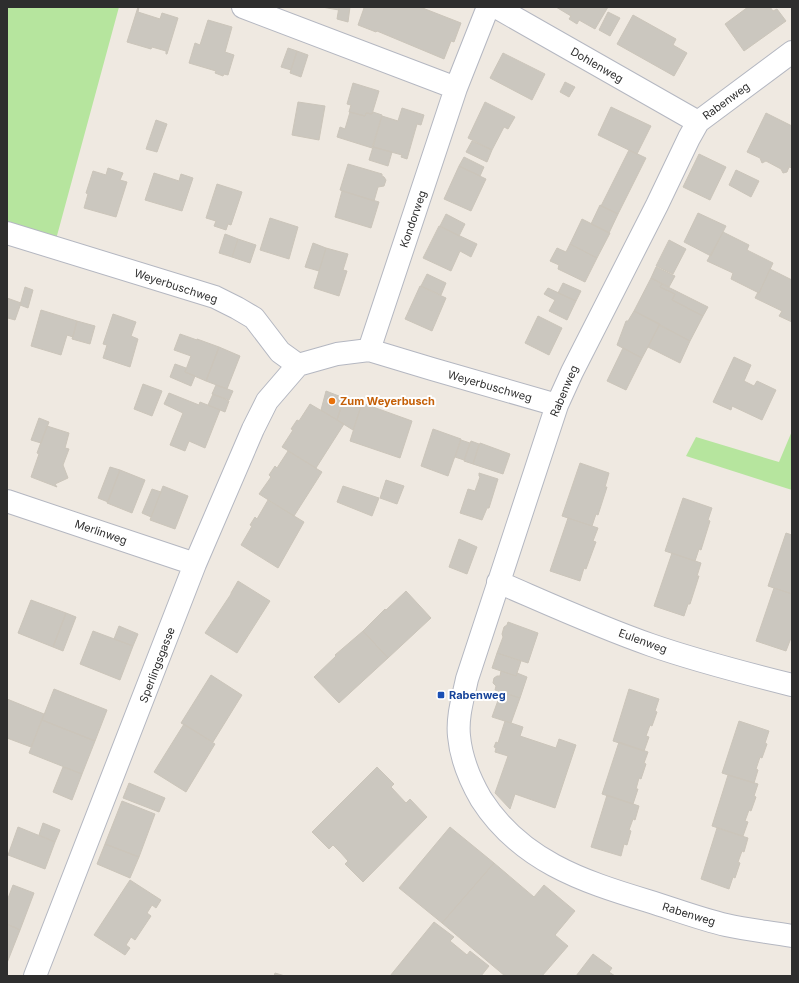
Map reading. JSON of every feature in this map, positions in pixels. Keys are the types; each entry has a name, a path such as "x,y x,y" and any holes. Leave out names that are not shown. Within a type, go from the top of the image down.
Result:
{"street":[{"path":"243,7 456,88"},
{"name":"Kondorweg","path":"369,350 456,88 488,7"},
{"name":"Dohlenweg","path":"496,7 698,122"},
{"name":"Rabenweg","path":"792,52 698,122 572,372 557,405 467,679 460,708 459,736 469,775 478,793 497,822 533,853 545,861 577,877 631,896 726,925 792,936"},
{"name":"Weyerbuschweg","path":"7,233 215,297 254,318 280,352 298,364 337,354 369,350 432,370 557,405"},
{"name":"Sperlingsgasse","path":"35,976 195,564 253,429 268,401 298,364"},
{"name":"Merlinweg","path":"7,501 195,564"},
{"name":"Eulenweg","path":"498,582 591,622 652,645 713,665 792,685"}],"green space":[{"path":"7,7 119,7 55,243 7,230"},
{"path":"792,431 792,490 686,456 696,437 779,462"}],"building":[{"path":"138,7 138,12 160,19 162,13 178,18 167,54 166,51 152,47 151,49 127,42"},
{"path":"322,7 339,7 339,10"},
{"path":"339,7 350,7 348,22 337,19"},
{"path":"362,7 420,7 461,23 454,42 451,41 444,59 377,31 376,32 358,25 364,8"},
{"path":"556,7 608,7 595,29 579,20 577,24 569,19 571,16"},
{"path":"748,7 770,7 773,11 777,9 786,21 744,51 725,24"},
{"path":"608,12 620,18 610,36 599,30"},
{"path":"633,15 676,39 673,45 687,53 674,76 617,44"},
{"path":"208,20 232,27 225,52 234,55 228,75 224,74 223,76 215,73 216,71 189,63 195,43 200,45"},
{"path":"288,48 297,51 291,70 281,67"},
{"path":"297,51 308,55 301,77 290,73"},
{"path":"503,53 545,74 532,100 490,78"},
{"path":"565,82 575,87 569,97 560,92"},
{"path":"353,83 379,91 372,114 366,113 365,116 349,112 351,105 347,104"},
{"path":"298,102 325,106 319,140 292,135"},
{"path":"485,102 515,117 508,129 504,127 492,150 468,138"},
{"path":"611,107 651,126 637,154 598,135"},
{"path":"402,108 424,115 421,125 417,124 407,159 401,157 402,155 373,147 382,116 398,121"},
{"path":"350,112 365,116 366,113 372,114 373,112 382,115 372,148 337,137 340,127 345,129"},
{"path":"766,113 792,126 792,168 789,167 787,172 783,173 781,169 766,161 762,163 760,158 747,152"},
{"path":"156,120 167,124 157,152 146,149"},
{"path":"472,141 492,150 487,162 466,152"},
{"path":"373,147 392,152 388,166 369,160"},
{"path":"629,150 646,158 618,214 601,206"},
{"path":"699,154 726,167 710,200 683,187"},
{"path":"464,157 484,167 480,176 459,166"},
{"path":"348,164 382,174 386,180 384,186 378,187 374,201 340,190"},
{"path":"459,166 486,179 471,211 444,199"},
{"path":"108,168 123,173 120,180 127,182 116,217 84,208 88,194 86,193 93,171 106,175"},
{"path":"736,170 759,181 751,197 729,185"},
{"path":"154,173 179,181 181,174 193,178 182,211 145,200"},
{"path":"217,184 242,192 231,225 228,224 226,230 214,226 216,221 206,218"},
{"path":"342,191 379,202 371,228 335,217"},
{"path":"600,205 618,214 609,233 591,224"},
{"path":"698,213 726,226 711,256 684,242"},
{"path":"446,214 465,224 459,236 440,226"},
{"path":"270,218 298,227 289,259 260,250"},
{"path":"582,219 610,233 597,258 570,244"},
{"path":"439,226 477,244 471,257 460,251 451,271 423,258"},
{"path":"723,232 749,245 747,250 773,263 759,293 731,279 733,273 707,261"},
{"path":"225,234 238,239 232,257 219,253"},
{"path":"238,239 256,245 250,263 232,257"},
{"path":"669,240 686,249 673,274 656,266"},
{"path":"313,243 326,248 319,271 305,267"},
{"path":"570,244 597,258 585,282 558,269 559,265 550,261 557,248 566,252"},
{"path":"326,248 348,254 343,270 347,271 339,296 314,288"},
{"path":"656,267 675,276 669,287 651,278"},
{"path":"770,269 792,280 792,322 779,316 782,311 755,298 758,292 759,293"},
{"path":"427,274 446,283 441,295 421,286"},
{"path":"651,278 662,284 660,287 675,294 672,300 703,316 690,341 634,311"},
{"path":"563,283 581,291 576,301 558,293"},
{"path":"662,284 708,307 703,316 672,300 675,294 660,287"},
{"path":"420,286 446,298 432,331 405,319"},
{"path":"25,287 33,290 28,308 20,305"},
{"path":"548,288 576,301 567,320 549,311 555,300 544,294"},
{"path":"7,298 21,303 15,320 8,318 7,320"},
{"path":"41,310 77,321 73,337 67,335 61,355 31,346"},
{"path":"634,311 660,324 642,358 617,345 626,321 628,321"},
{"path":"113,314 136,322 131,336 138,339 130,367 103,358 107,345 103,344"},
{"path":"538,316 562,328 549,355 525,343"},
{"path":"77,321 95,326 90,344 72,339"},
{"path":"659,325 690,341 680,363 648,347"},
{"path":"180,334 219,347 206,381 185,372 191,356 174,350"},
{"path":"219,347 240,356 227,389 206,381"},
{"path":"623,348 642,358 626,390 607,381"},
{"path":"734,357 751,365 744,381 754,386 757,381 776,390 762,420 732,406 731,410 713,402"},
{"path":"175,364 186,368 185,372 195,376 191,386 170,377"},
{"path":"143,384 162,391 152,416 134,409"},
{"path":"216,385 233,391 229,400 212,394"},
{"path":"326,391 344,398 337,420 321,410"},
{"path":"169,393 199,405 200,402 220,410 205,448 189,441 185,451 170,445 183,413 164,404"},
{"path":"213,394 229,401 225,412 208,405"},
{"path":"344,398 362,403 353,430 337,420"},
{"path":"362,403 412,421 400,458 350,441"},
{"path":"310,404 344,424 316,468 282,447 293,430 291,429 297,420 299,421"},
{"path":"39,418 49,422 41,443 31,440"},
{"path":"47,426 69,433 65,448 69,449 63,465 68,478 55,484 57,487 31,477 39,454 37,453"},
{"path":"433,429 461,439 448,476 421,466"},
{"path":"461,440 470,443 464,460 455,457"},
{"path":"471,441 479,444 473,464 464,461"},
{"path":"480,443 510,454 503,474 473,464"},
{"path":"288,451 322,472 294,516 259,494 271,477 269,475 275,466 277,468"},
{"path":"580,463 609,473 605,487 607,487 598,515 596,514 592,526 562,516"},
{"path":"110,467 120,470 108,502 98,498"},
{"path":"120,470 145,480 132,513 107,503"},
{"path":"479,473 498,479 489,508 487,508 482,520 460,513 468,489 475,491 480,477"},
{"path":"386,480 404,486 397,504 380,498"},
{"path":"163,486 188,496 175,529 150,520"},
{"path":"343,486 379,498 372,516 337,502"},
{"path":"152,489 161,492 151,517 142,513"},
{"path":"683,498 712,508 708,520 710,521 701,550 699,549 695,561 665,551"},
{"path":"268,500 304,522 278,568 241,545 252,526 250,525 255,517 257,519"},
{"path":"568,518 598,528 593,541 596,542 586,569 584,568 580,581 550,571"},
{"path":"786,533 792,535 792,594 768,586"},
{"path":"459,539 477,547 467,574 449,567"},
{"path":"672,553 701,563 697,576 699,576 690,604 688,604 684,616 654,606"},
{"path":"238,581 270,601 237,653 205,633"},
{"path":"774,588 792,594 792,639 791,638 786,651 756,641"},
{"path":"406,591 431,618 388,658 363,631"},
{"path":"31,600 66,613 53,647 18,633"},
{"path":"66,613 76,617 63,651 53,647"},
{"path":"508,622 538,633 528,663 497,653 503,637 502,634 504,627"},
{"path":"119,626 138,634 133,646 114,639"},
{"path":"93,631 133,646 120,680 80,664"},
{"path":"363,631 388,658 339,703 314,677 336,656 335,655"},
{"path":"497,653 521,661 516,676 492,668"},
{"path":"501,671 516,676 517,673 527,677 520,698 495,690 496,686 493,683 494,678 500,676"},
{"path":"211,675 242,695 213,742 181,723"},
{"path":"54,689 107,710 95,741 42,720"},
{"path":"629,689 659,699 655,711 657,712 652,726 650,725 646,736 649,737 644,751 613,741"},
{"path":"501,692 520,698 511,723 492,717"},
{"path":"7,699 44,714 31,747 7,738"},
{"path":"42,720 95,741 82,774 29,753"},
{"path":"505,721 523,727 520,736 556,748 559,739 576,745 555,808 515,794 510,809 495,793 508,756 495,752 496,748 494,747 496,742 498,743"},
{"path":"739,721 769,731 765,743 767,744 756,769 758,770 754,783 722,773"},
{"path":"184,724 215,744 186,792 154,772"},
{"path":"619,742 648,752 641,779 639,778 636,789 638,789 633,804 602,794"},
{"path":"63,767 82,774 72,800 53,792"},
{"path":"377,767 394,784 391,787 406,803 410,799 427,817 363,882 345,864 348,861 333,845 329,849 312,832"},
{"path":"728,775 758,784 754,796 756,797 751,811 749,810 745,821 748,822 743,836 712,826"},
{"path":"129,783 165,798 159,812 123,798"},
{"path":"607,795 639,806 635,820 633,819 629,830 631,831 627,845 624,844 621,856 591,847"},
{"path":"122,801 155,814 139,857 105,844"},
{"path":"43,823 60,830 55,842 39,835"},
{"path":"18,827 55,842 45,869 8,855"},
{"path":"450,827 494,863 442,923 399,888"},
{"path":"717,828 748,838 744,852 742,851 738,862 740,863 735,878 733,877 729,889 701,879"},
{"path":"105,844 139,857 130,878 97,864"},
{"path":"494,863 534,897 544,885 575,911 555,935 568,946 542,976 505,976 442,923"},
{"path":"130,880 161,900 156,908 152,905 147,913 151,916 135,940 131,937 126,945 130,948 125,955 94,935"},
{"path":"13,885 34,893 20,930 7,924 7,901"},
{"path":"434,922 454,937 450,941 467,955 470,951 489,966 481,976 390,976"},
{"path":"7,924 20,930 7,963"},
{"path":"593,954 612,968 609,972 615,976 576,976"},
{"path":"275,973 285,976 274,976"}],"place":[{"name":"Zum Weyerbusch","path":"332,401"},
{"name":"Rabenweg","path":"441,695"}]}
